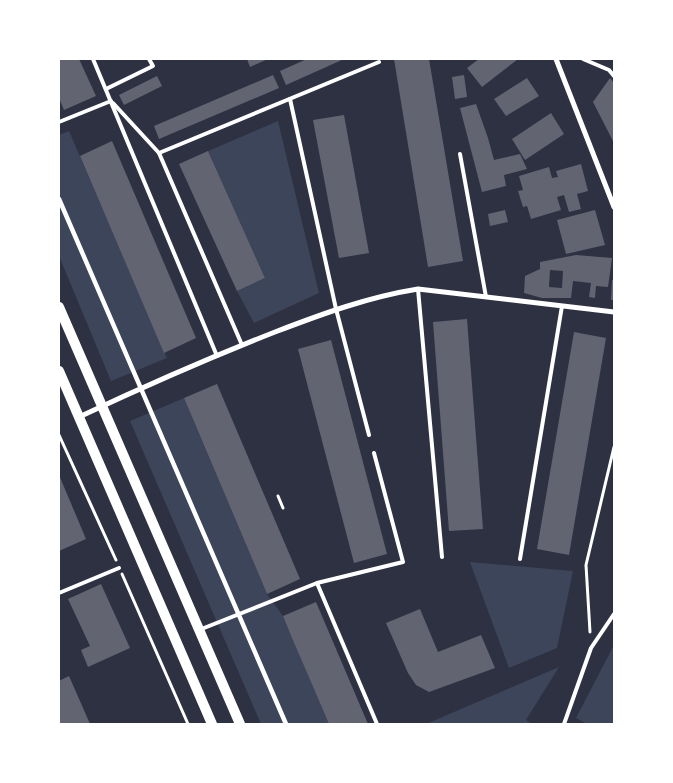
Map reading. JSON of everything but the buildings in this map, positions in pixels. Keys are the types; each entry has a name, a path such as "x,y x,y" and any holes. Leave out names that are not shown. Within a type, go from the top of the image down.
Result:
{"main road":[{"path":"59,307 240,724"},
{"path":"59,371 212,724"}],"street":[{"path":"556,59 614,206"},
{"path":"59,199 286,724"},
{"path":"79,417 242,345 336,308 372,298 418,289 614,312"}],"lane":[{"path":"93,59 217,356"},
{"path":"106,89 153,66 150,59"},
{"path":"584,59 609,70 614,76"},
{"path":"159,153 379,62"},
{"path":"290,100 336,308 370,435"},
{"path":"59,122 111,101"},
{"path":"111,101 159,153 242,345"},
{"path":"460,154 486,297"},
{"path":"418,289 442,557"},
{"path":"520,559 562,306"},
{"path":"199,630 317,583 403,562 374,452"},
{"path":"59,588 60,593 120,568"},
{"path":"317,583 377,724"},
{"path":"565,724 591,648 614,614"}],"path":[{"path":"59,435 188,724"},
{"path":"591,648 586,565 614,447"},
{"path":"278,496 283,508"}],"shaded area":[{"path":"278,121 319,293 254,323 237,291 265,278 208,151"},
{"path":"69,131 167,358 111,381 59,256 59,135"},
{"path":"184,398 267,594 283,616 329,724 261,724 130,421"},
{"path":"470,562 573,571 557,648 509,668"},
{"path":"614,645 614,724 587,724 576,718"},
{"path":"559,667 526,720 532,724 426,724"}]}
